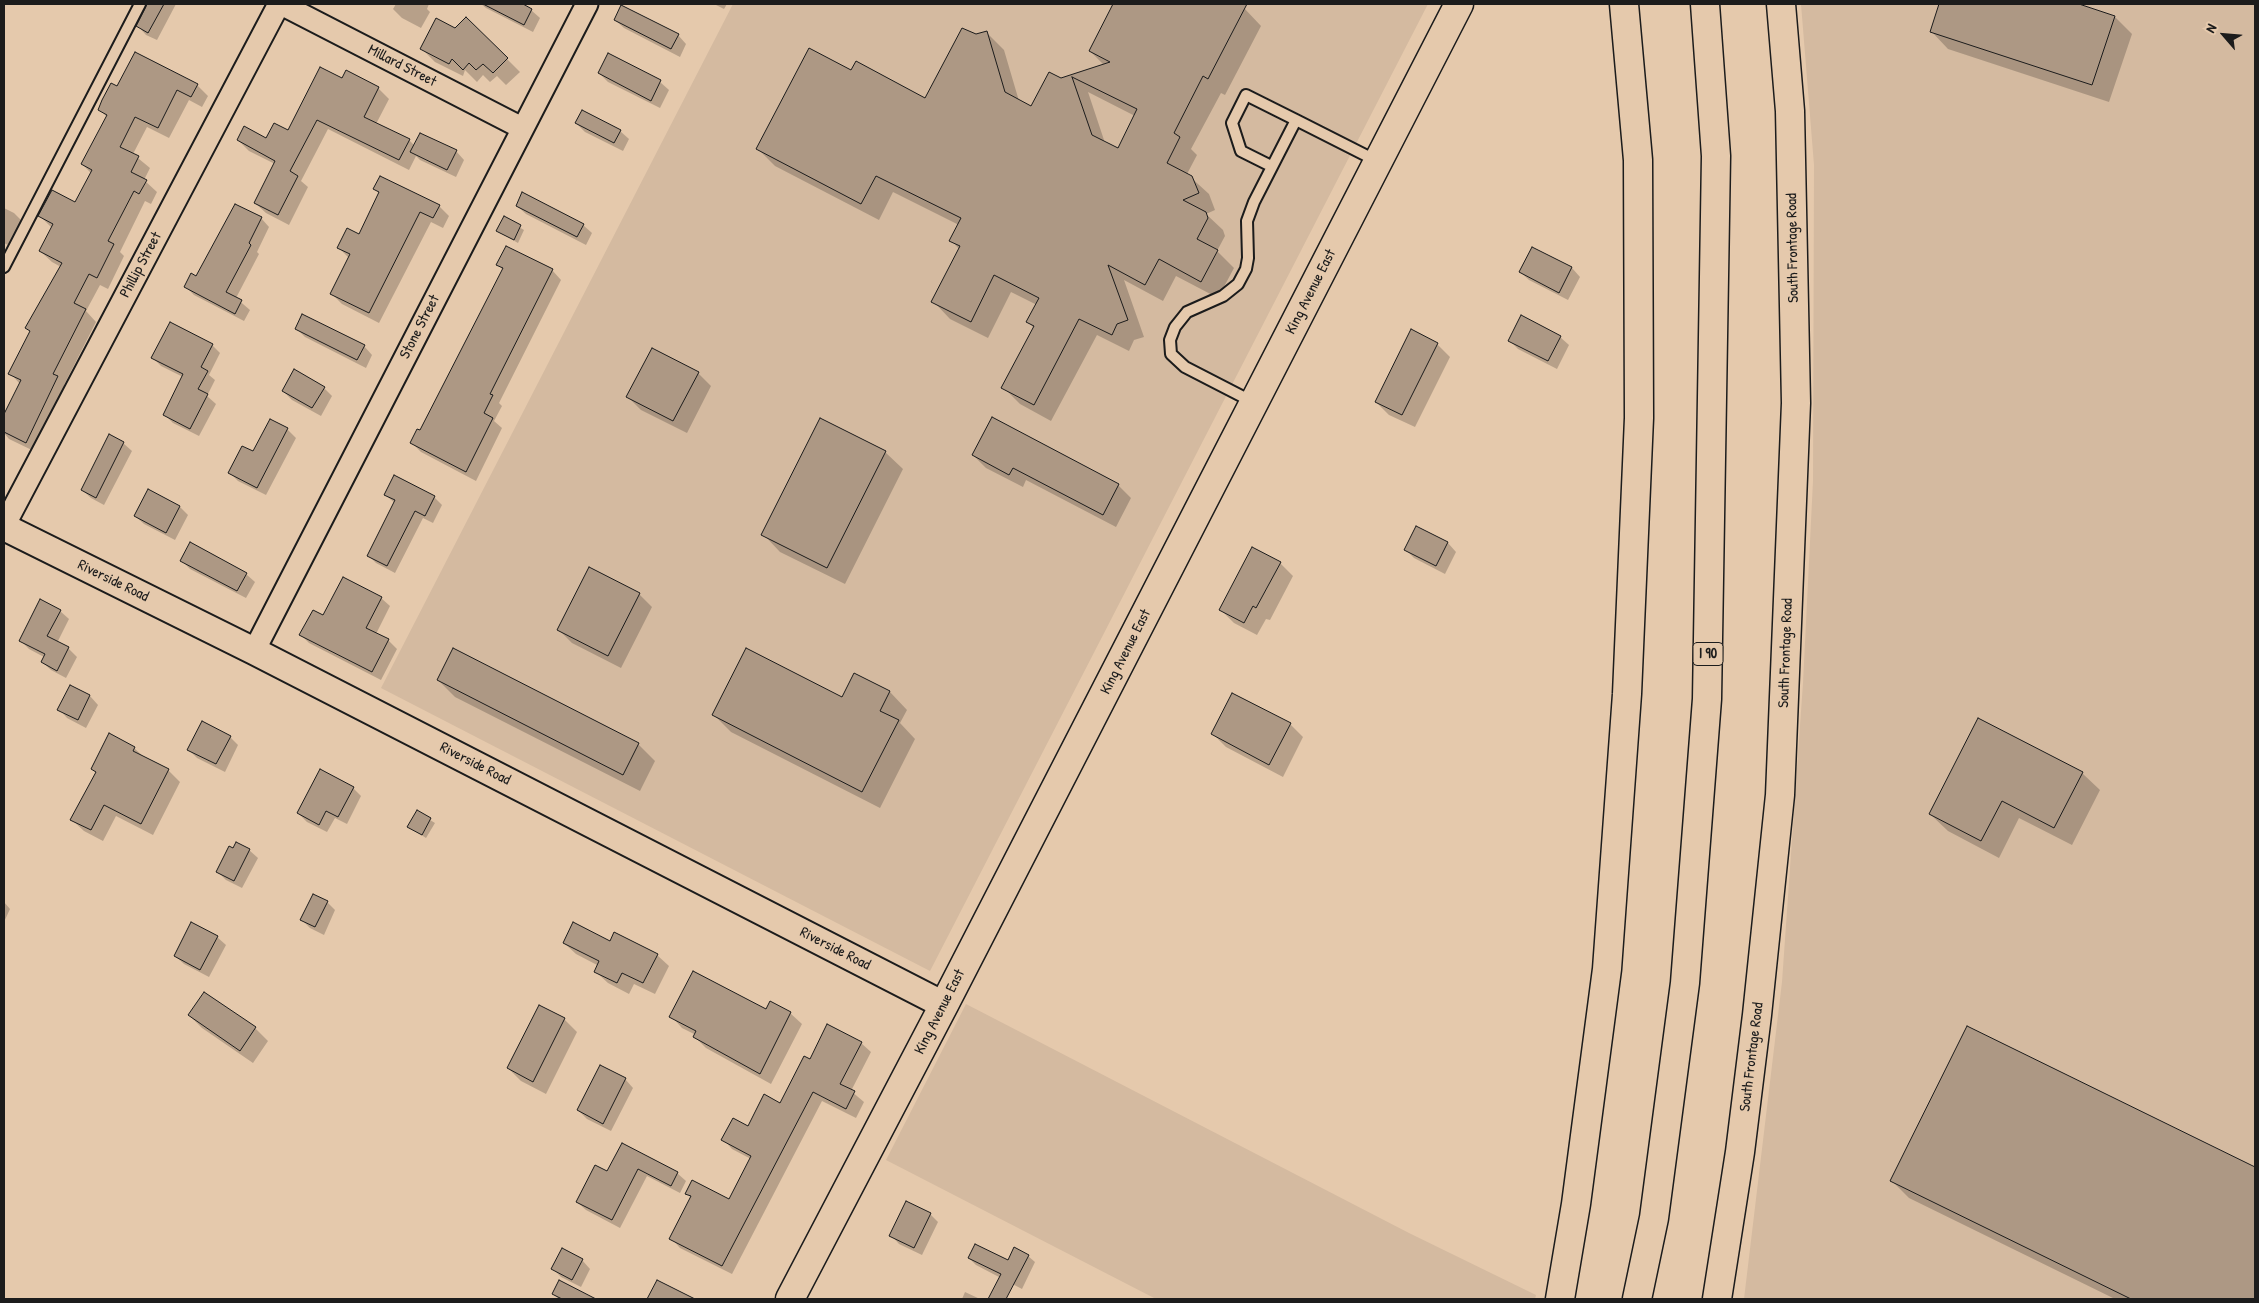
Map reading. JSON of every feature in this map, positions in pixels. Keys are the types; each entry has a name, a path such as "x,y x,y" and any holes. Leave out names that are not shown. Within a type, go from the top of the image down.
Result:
{"main road":[{"name":"King Avenue East","path":"790,1299 944,1005 1459,4"},
{"path":"1560,1299 1576,1204 1607,969 1627,694 1639,408 1638,160 1624,4"},
{"name":"I 90","path":"1637,1299 1654,1218 1685,983 1707,699 1716,156 1705,4"},
{"name":"South Frontage Road","path":"1717,1299 1740,1152 1780,794 1796,404 1790,110 1780,4"}],"street":[{"name":"Millard Street","path":"280,4 522,128"},
{"name":"Phillip Street","path":"4,527 280,4"},
{"name":"Stone Street","path":"254,651 586,4"},
{"name":"Riverside Road","path":"4,527 254,651 944,1005"}],"lane":[{"path":"4,267 140,4"},
{"path":"1271,166 1241,151 1232,123 1246,95 1378,161"},
{"path":"1254,403 1185,367 1171,354 1170,340 1175,327 1187,312 1223,296 1238,284 1246,270 1248,258 1247,221 1271,166 1296,120"}],"shaded area":[{"path":"733,4 1428,4 930,971 381,688"},
{"path":"1801,4 2255,4 2255,1299 1744,1299 1782,982 1803,683 1813,481 1814,165"},
{"path":"966,1004 1409,1233 1536,1295 1535,1299 1156,1299 886,1160"}],"building":[{"path":"147,4 164,4 148,33 136,26"},
{"path":"483,4 523,4 532,9 524,25"},
{"path":"1113,4 1247,4 1208,79 1203,76 1174,133 1180,137 1167,163 1192,176 1199,193 1183,200 1206,212 1208,218 1197,239 1218,250 1201,282 1159,259 1145,285 1108,265 1128,320 1117,324 1112,335 1079,319 1034,405 1001,388 1034,326 1026,322 1039,298 994,275 971,322 931,302 960,246 949,241 961,218 876,176 861,204 756,149 809,48 851,70 856,61 925,98 962,28 976,34 987,31 1005,92 1031,106 1049,72 1061,78 1110,62 1089,51","holes":["1072,77 1137,109 1118,148 1092,135"]},
{"path":"1939,4 2079,4 2115,16 2092,85 1930,32"},
{"path":"621,5 679,34 671,49 614,20"},
{"path":"466,17 508,58 493,73 483,64 476,70 469,63 463,70 452,59 449,64 420,49 436,18 455,28"},
{"path":"135,52 198,84 191,97 177,90 158,128 135,117 120,147 139,156 131,172 147,180 139,194 134,191 108,241 114,244 97,278 89,274 74,303 86,309 53,374 58,376 26,443 4,432 4,414 21,380 8,374 30,331 25,328 62,263 39,251 53,224 38,216 52,190 75,202 92,170 81,164 107,115 98,110 102,100 111,83 117,86"},
{"path":"608,53 661,80 651,101 598,73"},
{"path":"320,67 342,78 346,70 379,87 364,117 410,139 399,160 317,120 290,171 298,176 278,215 254,203 275,161 237,140 244,126 266,138 274,123 288,130"},
{"path":"582,110 621,130 614,143 575,123"},
{"path":"420,133 457,150 447,170 410,152"},
{"path":"380,176 440,205 433,218 420,212 369,313 330,294 350,254 337,248 347,228 359,234 379,192 373,189"},
{"path":"522,192 584,224 577,237 516,206"},
{"path":"235,204 262,217 249,243 251,245 226,292 242,300 235,314 184,287 191,273 196,276"},
{"path":"504,216 521,225 514,240 496,231"},
{"path":"506,246 553,269 490,394 493,395 484,413 493,418 466,472 410,443 417,429 420,430 503,268 496,265"},
{"path":"1532,247 1572,267 1559,293 1519,272"},
{"path":"302,314 365,345 357,360 295,329"},
{"path":"1521,315 1561,336 1548,361 1508,341"},
{"path":"170,322 213,344 201,367 208,371 198,389 208,394 190,429 163,415 183,374 151,358"},
{"path":"1411,329 1438,343 1402,415 1375,402"},
{"path":"652,348 699,372 673,421 626,397"},
{"path":"294,369 325,387 312,408 282,391"},
{"path":"992,417 1119,484 1103,515 1013,468 1009,475 972,455"},
{"path":"820,418 886,451 827,568 761,535"},
{"path":"270,419 288,428 257,488 228,473 242,446 253,451"},
{"path":"109,434 124,442 96,498 81,490"},
{"path":"394,475 435,496 425,516 415,511 387,566 367,556 395,500 384,495"},
{"path":"148,489 180,506 166,533 134,516"},
{"path":"1416,526 1448,542 1436,566 1404,550"},
{"path":"190,542 247,573 237,591 180,561"},
{"path":"1252,547 1281,562 1256,608 1253,606 1244,623 1219,610"},
{"path":"589,567 640,593 608,656 557,630"},
{"path":"343,577 382,597 366,628 389,639 372,672 299,635 313,610 323,615"},
{"path":"40,599 61,610 47,636 69,647 57,671 41,662 45,654 19,641"},
{"path":"453,648 639,743 623,775 437,680"},
{"path":"746,648 842,697 854,673 890,691 880,711 899,720 862,792 712,715"},
{"path":"70,685 90,695 78,720 57,710"},
{"path":"1232,693 1291,723 1269,765 1211,734"},
{"path":"1978,718 2083,772 2054,828 2002,801 1981,841 1929,814"},
{"path":"202,721 231,736 216,764 187,750"},
{"path":"109,733 135,747 133,751 169,769 141,824 104,805 91,830 70,820 96,772 91,769"},
{"path":"320,769 354,787 338,817 326,811 319,825 297,813"},
{"path":"417,810 431,818 422,835 407,827"},
{"path":"236,842 250,849 234,881 216,872 229,846 233,848"},
{"path":"313,894 328,901 315,927 300,920"},
{"path":"191,922 218,936 200,970 174,956"},
{"path":"573,922 610,941 614,932 658,954 643,983 622,973 617,983 594,972 599,961 563,943"},
{"path":"693,971 766,1009 770,1001 791,1012 760,1074 693,1037 696,1031 669,1017"},
{"path":"204,992 256,1027 240,1051 188,1015"},
{"path":"539,1005 565,1018 533,1082 507,1068"},
{"path":"827,1024 862,1042 840,1084 855,1091 846,1109 813,1092 722,1266 669,1239 691,1196 685,1194 692,1180 729,1199 751,1156 721,1140 733,1118 748,1126 764,1094 780,1103 804,1056 810,1059"},
{"path":"1967,1026 2255,1167 2255,1299 2131,1299 1890,1181"},
{"path":"600,1065 626,1078 603,1124 577,1110"},
{"path":"622,1143 678,1172 671,1186 638,1169 612,1220 576,1202 595,1165 607,1171"},
{"path":"906,1201 931,1213 914,1248 889,1236"},
{"path":"975,1244 1008,1260 1014,1247 1029,1255 1006,1299 988,1299 1001,1274 968,1258"},
{"path":"562,1248 583,1259 572,1280 551,1269"},
{"path":"559,1280 596,1299 562,1299 552,1294"},
{"path":"657,1280 695,1299 647,1299"}]}
